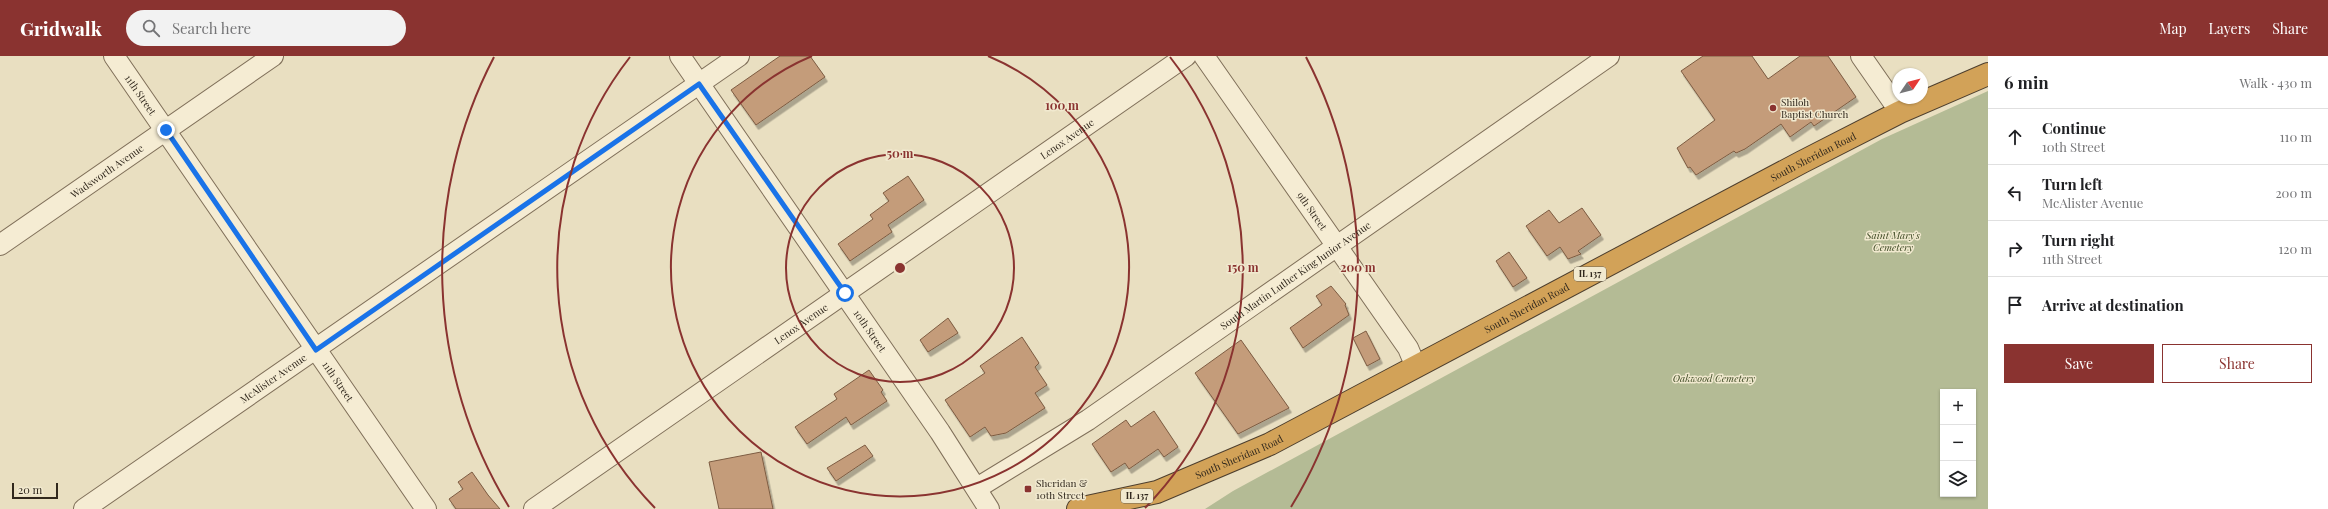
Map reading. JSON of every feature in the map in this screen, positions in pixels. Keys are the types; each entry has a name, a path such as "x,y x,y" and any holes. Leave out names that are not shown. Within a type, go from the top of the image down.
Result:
{"highway":[{"name":"South Sheridan Road","path":"1078,509 1157,492 1195,478 1270,444 1802,162 1900,112 1988,74"}],"street":[{"name":"11th Street","path":"114,56 426,509"},
{"name":"Wadsworth Avenue","path":"0,245 273,56"},
{"name":"10th Street","path":"680,56 845,293 977,488 989,509"},
{"name":"McAlister Avenue","path":"84,509 739,56"},
{"name":"Lenox Avenue","path":"534,509 1186,56"},
{"name":"9th Street","path":"1204,56 1408,348 1416,367"},
{"name":"South Martin Luther King Junior Avenue","path":"977,488 1088,420 1609,56"},
{"path":"1861,56 1900,112"}],"green space":[{"name":"Oakwood Cemetery","path":"1988,91 1988,509 1205,509 1233,491 1882,139"}],"building":[{"path":"780,56 810,56 825,77 756,125 731,90"},
{"name":"Shiloh Baptist Church","path":"1703,56 1752,56 1768,79 1800,56 1828,56 1856,97 1814,126 1811,122 1790,137 1781,124 1745,149 1736,153 1734,151 1696,175 1690,167 1688,168 1677,148 1715,120 1681,71"},
{"path":"908,176 924,200 888,225 892,232 850,261 838,244 873,219 870,215 889,201 883,193"},
{"path":"1582,208 1601,235 1578,251 1581,254 1568,259 1560,247 1547,256 1526,226 1549,210 1559,223"},
{"path":"1509,252 1527,278 1513,287 1496,261"},
{"path":"1331,286 1346,304 1345,305 1349,315 1303,348 1290,328 1322,305 1316,296"},
{"path":"948,318 958,333 928,352 920,340"},
{"path":"1366,331 1380,359 1367,366 1353,338"},
{"path":"1022,337 1039,363 1035,367 1047,385 1035,393 1045,408 1006,433 991,436 985,427 970,437 945,400 985,373 980,366"},
{"path":"1241,340 1289,408 1238,434 1195,373"},
{"path":"869,370 883,390 881,392 887,401 851,425 846,417 807,444 795,427 837,399 834,394"},
{"path":"1154,411 1178,447 1164,457 1158,449 1129,469 1125,463 1111,472 1092,444 1126,420 1131,427"},
{"path":"865,445 873,456 836,481 827,468"},
{"path":"761,452 773,509 719,509 709,462"},
{"path":"472,472 500,509 456,509 449,499 463,489 458,482"}],"place":[{"name":"Shiloh Baptist Church","path":"1773,108"},
{"name":"Sheridan & 10th Street","path":"1028,489"}],"route":[{"path":"166,130 316,350 699,84 845,293"}],"park label":[{"name":"Saint Mary's Cemetery","path":"1893,240"}]}
